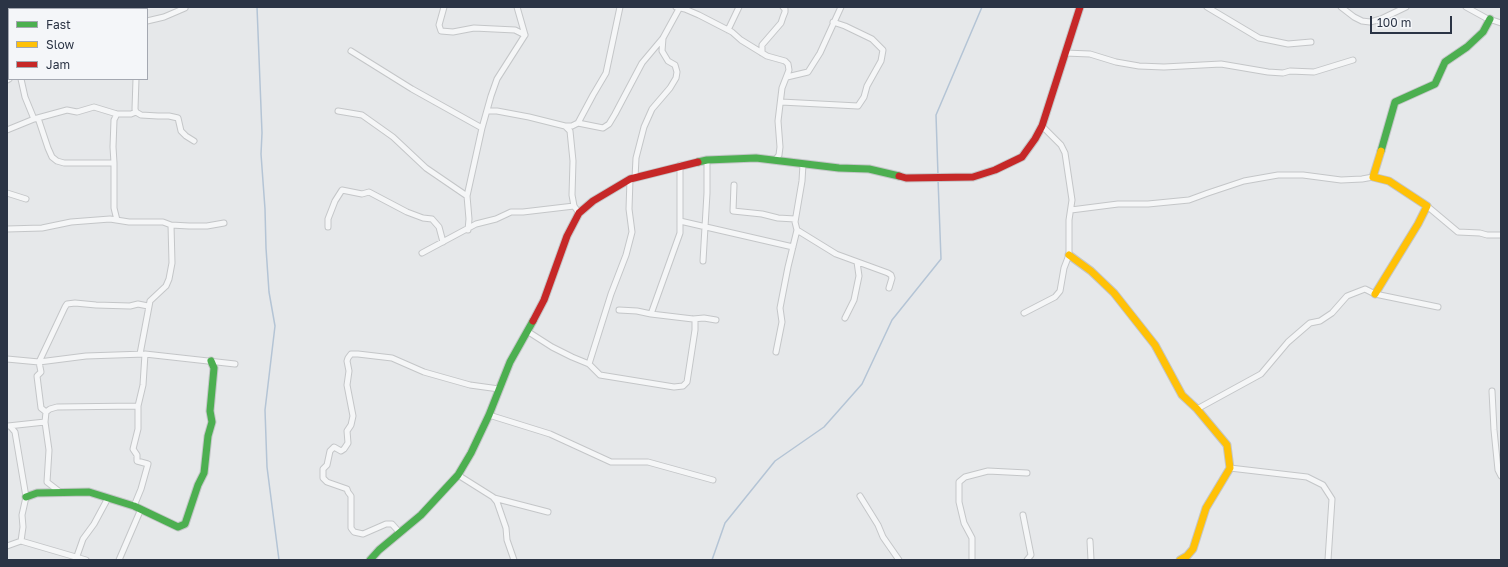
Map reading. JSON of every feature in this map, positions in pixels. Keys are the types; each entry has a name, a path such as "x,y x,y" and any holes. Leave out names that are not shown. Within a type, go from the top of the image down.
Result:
{"street":[{"path":"444,7 439,25 441,31 453,32 474,28 515,30 525,34"},
{"path":"468,230 469,219 467,196 482,128 491,96 497,79 525,34 517,7"},
{"path":"578,123 585,108 606,73 620,7"},
{"path":"488,111 497,111 529,117 565,126 572,126 578,123 603,128 609,124 642,63 663,38 679,7 699,15 728,30 762,53 785,61 788,64 789,70 782,88 778,121 780,147 779,155 775,160"},
{"path":"728,30 739,7"},
{"path":"787,77 808,72 820,53 840,7"},
{"path":"370,560 379,550 430,506 458,476 489,415 510,362 544,300 568,236 579,213 593,201 633,178 707,160 756,158 839,168 869,169 906,178 973,177 995,170 1022,157 1030,148 1042,126 1080,7"},
{"path":"1207,7 1259,38 1288,44 1311,42"},
{"path":"1341,7 1354,17 1362,21 1370,22 1381,19 1406,7"},
{"path":"1466,7 1501,23"},
{"path":"148,22 185,8"},
{"path":"762,53 762,45 780,23 786,12 785,8"},
{"path":"1373,177 1395,102 1436,84 1445,62 1467,47 1483,32 1490,19"},
{"path":"781,102 858,106 864,97 867,86 881,61 883,50 872,39 833,22"},
{"path":"589,364 611,294 626,255 632,232 629,209 636,158 644,127 652,109 670,88 676,78 677,72 675,65 668,61 662,51 663,38"},
{"path":"351,51 412,89 482,128"},
{"path":"1065,53 1090,54 1116,62 1139,66 1189,67 1221,64 1283,73 1290,71 1314,72 1353,60"},
{"path":"21,80 25,97 52,157 57,161 64,163 114,163"},
{"path":"136,80 136,112"},
{"path":"7,130 36,119 68,110 77,112 94,107 117,114 131,114 136,112 141,115 169,116 178,118 181,131 194,141"},
{"path":"338,111 362,115 393,137 426,168 467,196"},
{"path":"117,114 114,120 113,147 114,208 117,220"},
{"path":"565,126 570,131 573,161 572,195 574,206 579,213"},
{"path":"1024,313 1055,296 1060,291 1064,268 1069,255 1069,220 1072,200 1065,153 1061,145 1042,126"},
{"path":"703,260 707,194 707,160"},
{"path":"776,352 782,322 780,308 797,230 795,219 802,181 803,164"},
{"path":"651,314 680,233 680,166"},
{"path":"1071,210 1118,204 1148,204 1189,200 1244,181 1278,175 1303,175 1340,180 1373,177 1389,181 1410,193 1458,232 1480,233 1487,235 1501,234"},
{"path":"734,185 733,211 795,219"},
{"path":"328,227 328,219 335,200 342,190 362,194 369,192 407,212 423,218 432,219 439,227 443,242"},
{"path":"7,193 26,199"},
{"path":"422,253 468,230 476,224 496,219 511,212 574,206"},
{"path":"1375,294 1418,224 1427,206"},
{"path":"7,229 42,228 71,222 110,219 155,223 163,222 172,225 207,226 224,223"},
{"path":"680,221 793,247"},
{"path":"120,560 137,507 148,464 137,461 137,455 133,449 138,429 138,406 143,385 142,354 148,306 150,301 166,286 170,279 172,263 172,225"},
{"path":"797,230 836,254 891,275 892,278 889,288"},
{"path":"1069,255 1091,271 1114,293 1155,344 1182,394 1197,409 1227,445 1230,468 1206,508 1193,549 1187,556 1180,560"},
{"path":"845,318 854,300 859,276 857,262"},
{"path":"1197,409 1261,374 1288,342 1310,323 1320,321 1332,313 1347,296 1365,289 1375,294 1438,307"},
{"path":"46,412 42,408 37,376 41,372 39,362 67,304 75,303 130,306 138,304 148,306"},
{"path":"619,310 693,319 704,318 716,320"},
{"path":"527,331 552,348 572,358 589,364 600,375 674,387 683,386 687,382 695,330 695,320 693,319"},
{"path":"7,359 39,362 86,356 142,354 235,364"},
{"path":"400,533 392,524 386,524 363,534 354,532 351,528 351,496 346,489 327,482 323,478 324,469 327,465 330,451 334,447 341,451 348,443 347,431 351,425 352,419 347,385 349,366 347,361 348,358 351,354 358,354 392,358 424,372 470,385 499,390"},
{"path":"26,497 37,493 89,492 137,507 178,527 185,524 198,485 204,473 208,436 212,422 210,411 214,368 211,361"},
{"path":"1492,391 1498,470 1501,476"},
{"path":"61,493 47,482 49,450 45,422 46,412 50,408 57,407 138,406"},
{"path":"489,415 550,434 611,462 648,462 713,480"},
{"path":"8,426 45,422"},
{"path":"8,426 15,432 26,497 22,515 23,527 21,541"},
{"path":"1230,468 1308,477 1323,485 1332,499 1328,560"},
{"path":"972,560 972,538 964,523 959,502 959,482 964,477 988,471 1027,473"},
{"path":"458,476 493,497 548,512"},
{"path":"860,496 878,525 883,537 899,560"},
{"path":"493,497 501,510 506,528 507,540 514,560"},
{"path":"77,556 83,538 94,524 108,498"},
{"path":"1023,515 1031,555 1027,560"},
{"path":"7,546 21,541 77,556 86,560"},
{"path":"1090,541 1091,560"}],"waterway":[{"path":"257,7 262,133 261,154 266,248 269,292 275,326 265,410 267,467 279,560"},
{"path":"938,175 936,115 982,7"},
{"path":"712,560 725,523 775,461 824,427 862,384 892,320 941,259 938,179"}],"traffic: fast":[{"path":"1381,151 1395,102 1435,84 1445,62 1467,47 1483,32 1490,19"},
{"path":"698,162 707,160 756,158 839,168 869,169 899,176"},
{"path":"370,560 379,550 421,515 458,475 471,453 489,415 510,362 533,321"},
{"path":"26,497 37,493 89,492 134,506 178,527 185,524 198,485 204,473 208,436 212,422 210,411 214,368 211,361"}],"traffic: slow":[{"path":"1375,294 1418,224 1427,206 1389,181 1373,177 1381,151"},
{"path":"1069,255 1091,271 1114,293 1155,345 1182,395 1197,409 1227,445 1230,468 1206,508 1193,549 1187,556 1180,560"}],"traffic: jam":[{"path":"899,176 906,178 973,177 995,170 1022,157 1042,126 1080,7"},
{"path":"533,321 544,300 567,236 579,213 593,201 630,179 698,162"}]}
